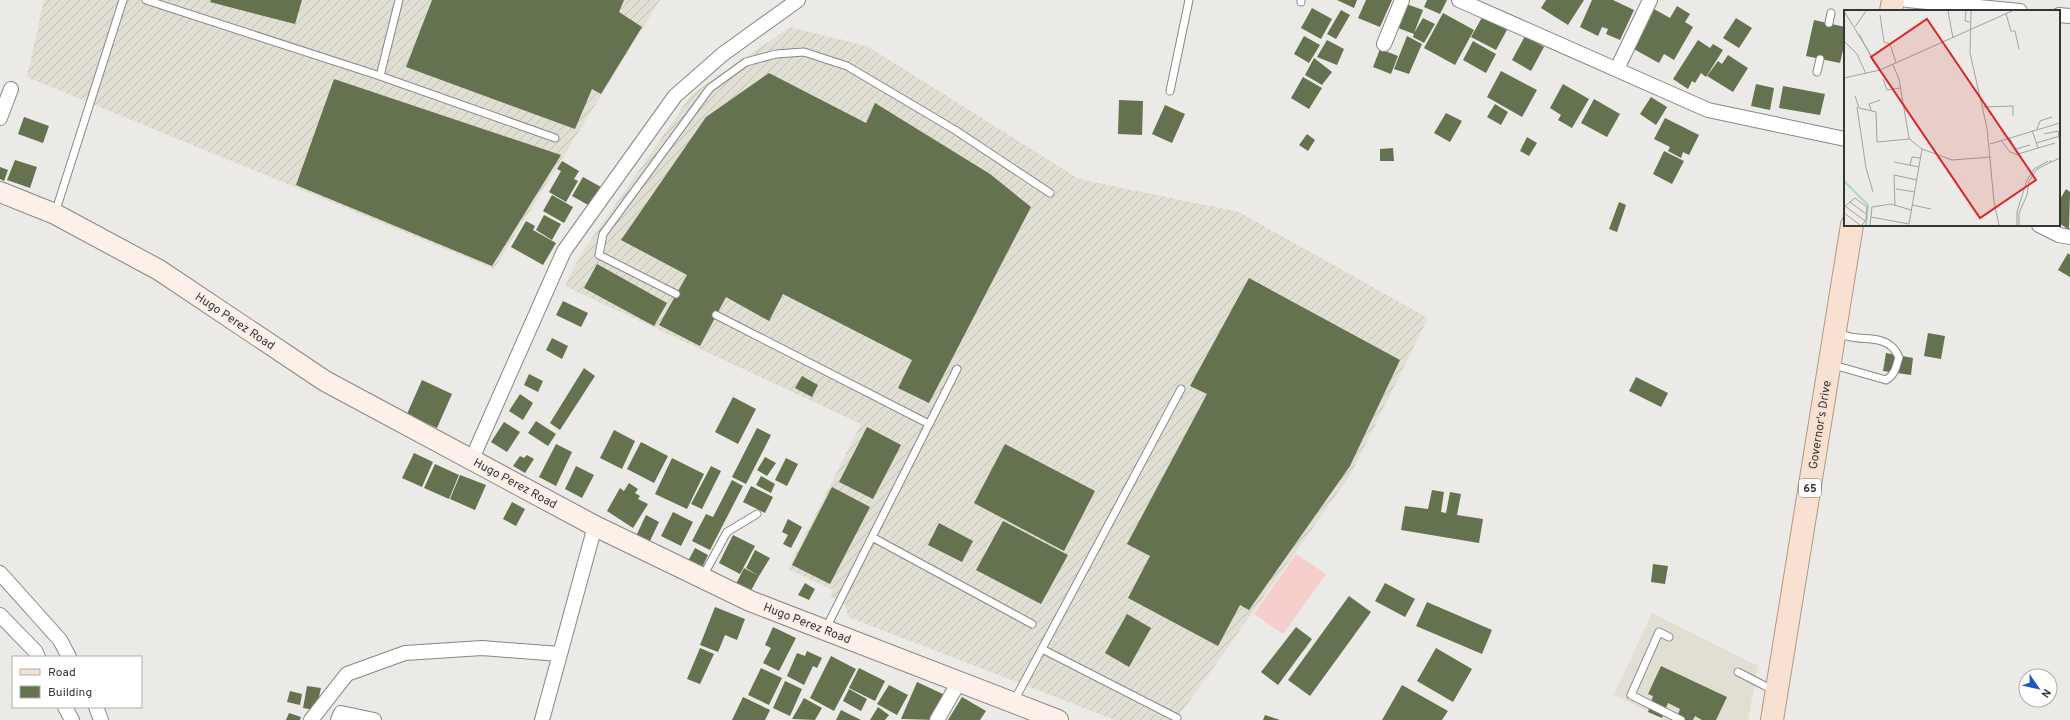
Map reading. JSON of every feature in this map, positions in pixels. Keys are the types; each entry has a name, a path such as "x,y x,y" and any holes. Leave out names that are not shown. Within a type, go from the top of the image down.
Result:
{"main road":[{"path":"1891,10 1893,0"},
{"name":"Governor's Drive","path":"1772,720 1852,226"}],"street":[{"path":"471,461 564,251 675,96 723,54 798,0"},
{"path":"1384,44 1402,0"},
{"path":"1459,0 1708,110 1844,139"},
{"path":"1617,69 1650,0"},
{"path":"1907,0 1954,2 2013,10"},
{"path":"2060,15 2070,16"},
{"path":"0,118 11,89"},
{"name":"Hugo Perez Road","path":"0,192 55,214 159,270 325,382 595,526 750,602 1058,720"},
{"path":"2041,226 2059,235 2070,237"},
{"path":"542,720 595,526"},
{"path":"0,573 60,640 68,656"},
{"path":"0,615 37,656"},
{"path":"311,720 347,674 405,653 482,648 560,654"},
{"path":"937,720 959,682"},
{"path":"66,708 72,720"},
{"path":"96,708 101,720"},
{"path":"338,720 341,713 374,720"}],"lane":[{"path":"55,214 123,0"},
{"path":"146,0 380,76 555,138"},
{"path":"380,76 399,0"},
{"path":"1170,91 1189,0"},
{"path":"1829,24 1831,13"},
{"path":"676,294 599,255 603,234 710,88 746,62 776,54 804,52 847,66 955,130 1050,193"},
{"path":"1817,72 1820,59"},
{"path":"716,315 929,424"},
{"path":"1829,368 1837,366 1886,380 1892,377 1899,357 1888,344 1876,340 1844,337 1838,332 1836,321"},
{"path":"825,630 957,369"},
{"path":"1013,703 1181,389"},
{"path":"702,578 727,532 758,514"},
{"path":"872,537 1032,624"},
{"path":"1669,637 1659,632 1631,695 1681,720"},
{"path":"1042,648 1177,718"},
{"path":"1738,672 1777,692"}],"shaded area":[{"path":"44,0 660,0 494,269 27,77"},
{"path":"790,27 867,46 1079,179 1239,212 1428,318 1351,474 1176,720 1115,720 848,617 845,605 830,596 833,590 788,569 861,424 565,286 581,254 692,94"},
{"path":"1296,554 1326,574 1283,634 1254,614"},
{"path":"1652,613 1758,666 1748,720 1665,720 1614,695"}],"building":[{"path":"211,0 302,0 295,24 210,2"},
{"path":"432,0 624,0 619,12 642,27 601,94 592,89 575,129 406,67"},
{"path":"1337,0 1357,0 1354,8"},
{"path":"1366,0 1392,0 1380,27 1358,18"},
{"path":"1427,0 1447,0 1440,14 1424,7"},
{"path":"1546,0 1584,0 1568,25 1541,8"},
{"path":"1592,0 1613,0 1634,10 1620,40 1606,34 1608,29 1602,27 1598,36 1580,27"},
{"path":"1401,2 1423,10 1414,33 1423,18 1435,24 1424,43 1413,37 1414,34 1393,26"},
{"path":"1677,6 1690,14 1685,22 1693,27 1674,60 1664,54 1659,63 1632,48 1654,9 1670,18"},
{"path":"1312,8 1332,19 1321,39 1301,28"},
{"path":"1341,10 1350,15 1336,39 1327,34"},
{"path":"1443,13 1474,30 1455,65 1424,48"},
{"path":"1484,14 1508,28 1496,50 1471,37"},
{"path":"1736,18 1752,28 1739,48 1723,38"},
{"path":"1814,20 1844,27 1844,46 1840,63 1806,56"},
{"path":"1304,36 1320,45 1309,63 1294,54"},
{"path":"1407,36 1422,44 1409,74 1394,69"},
{"path":"1525,36 1544,47 1531,71 1512,60"},
{"path":"1327,40 1344,49 1337,65 1317,57"},
{"path":"1698,40 1710,48 1713,44 1723,50 1706,77 1701,73 1695,83 1692,81 1688,89 1673,79"},
{"path":"1473,41 1496,54 1486,73 1463,60"},
{"path":"1380,49 1398,56 1391,74 1373,67"},
{"path":"1728,55 1748,68 1733,92 1707,76 1718,61 1722,64"},
{"path":"1314,58 1332,72 1322,85 1305,75"},
{"path":"1501,71 1537,90 1522,117 1487,97"},
{"path":"769,73 866,123 875,103 990,174 1031,207 929,403 898,388 912,360 783,294 769,321 726,297 700,346 659,325 687,275 621,240 706,117"},
{"path":"1303,77 1322,88 1309,109 1291,98"},
{"path":"334,79 561,155 492,266 296,185"},
{"path":"1563,84 1589,99 1572,128 1558,120 1561,115 1550,108"},
{"path":"1756,84 1774,88 1770,110 1751,106"},
{"path":"1783,86 1825,94 1820,115 1779,108"},
{"path":"1651,97 1667,107 1656,125 1640,114"},
{"path":"1594,99 1620,114 1607,137 1581,123"},
{"path":"1119,100 1143,101 1142,135 1118,134"},
{"path":"1495,104 1508,112 1501,125 1487,117"},
{"path":"1165,105 1185,114 1172,143 1152,134"},
{"path":"1446,113 1462,121 1450,142 1434,133"},
{"path":"24,117 49,126 43,143 18,134"},
{"path":"1665,118 1699,135 1689,155 1683,152 1681,158 1668,151 1670,147 1654,139"},
{"path":"1307,134 1315,140 1308,151 1299,145"},
{"path":"1527,137 1537,143 1529,156 1520,151"},
{"path":"1393,148 1394,161 1380,161 1380,149"},
{"path":"1664,151 1684,161 1672,184 1653,174"},
{"path":"15,160 37,167 30,188 7,180"},
{"path":"562,161 579,171 574,179 578,181 566,202 549,192 561,171 557,169"},
{"path":"0,167 8,170 4,181 0,179"},
{"path":"583,177 601,187 590,206 572,196"},
{"path":"2066,189 2070,192 2069,230 2060,224 2060,199"},
{"path":"552,195 573,207 564,223 543,211"},
{"path":"1619,202 1626,205 1617,232 1609,229"},
{"path":"544,215 561,224 552,240 536,230"},
{"path":"526,221 535,226 533,230 556,243 543,265 511,247"},
{"path":"2068,253 2070,255 2070,277 2058,270"},
{"path":"597,264 667,303 654,326 584,288"},
{"path":"1249,278 1400,360 1350,466 1249,610 1240,605 1218,646 1128,598 1150,556 1127,544 1207,394 1190,386"},
{"path":"563,301 588,313 581,327 556,315"},
{"path":"1928,333 1945,336 1941,359 1924,356"},
{"path":"552,338 568,346 562,359 546,350"},
{"path":"1886,353 1913,358 1911,375 1883,371"},
{"path":"584,368 595,376 560,430 550,423"},
{"path":"529,374 543,381 538,392 524,385"},
{"path":"802,376 818,385 812,397 795,388"},
{"path":"1636,377 1668,393 1661,407 1629,391"},
{"path":"422,380 452,394 437,428 407,414"},
{"path":"520,394 533,403 523,420 509,411"},
{"path":"733,397 756,409 738,444 715,432"},
{"path":"536,421 556,434 548,446 528,433"},
{"path":"504,422 520,432 507,452 491,442"},
{"path":"867,427 901,445 873,499 839,482"},
{"path":"757,428 771,435 746,484 732,477"},
{"path":"614,430 635,441 622,469 600,458"},
{"path":"641,442 668,456 654,483 627,469"},
{"path":"556,444 572,452 556,486 539,477"},
{"path":"1005,444 1095,491 1064,551 974,503"},
{"path":"414,453 433,462 422,487 402,478"},
{"path":"527,455 534,459 525,473 513,466 520,456 524,458"},
{"path":"765,457 776,463 767,476 757,470"},
{"path":"672,458 704,474 687,509 655,494"},
{"path":"786,458 798,464 787,486 775,480"},
{"path":"435,464 459,475 449,499 424,488"},
{"path":"576,466 594,475 582,498 565,489"},
{"path":"711,466 721,471 702,509 691,504"},
{"path":"460,475 486,485 475,510 450,499"},
{"path":"761,476 775,484 771,493 756,485"},
{"path":"732,480 743,486 710,550 692,541 706,514 713,517"},
{"path":"629,483 638,489 635,493 640,496 638,499 648,504 633,528 607,511 620,488 624,491"},
{"path":"751,486 773,497 765,513 743,502"},
{"path":"832,487 870,507 830,584 792,565"},
{"path":"1432,490 1444,492 1441,512 1446,513 1450,492 1461,494 1457,515 1483,519 1479,543 1401,530 1405,506 1428,509"},
{"path":"512,502 525,509 516,526 503,519"},
{"path":"673,512 693,522 681,546 661,536"},
{"path":"646,515 659,522 649,543 636,536"},
{"path":"788,519 802,527 791,548 783,544 788,535 782,532"},
{"path":"1003,521 1068,555 1041,604 976,570"},
{"path":"939,523 973,541 962,562 928,545"},
{"path":"733,535 755,546 740,574 719,563"},
{"path":"695,548 708,555 701,570 687,563"},
{"path":"755,550 770,558 759,576 746,568"},
{"path":"1653,564 1668,566 1665,584 1651,582"},
{"path":"744,568 759,576 749,594 735,586"},
{"path":"805,583 815,589 809,600 798,595"},
{"path":"1385,583 1415,599 1405,617 1375,601"},
{"path":"1349,596 1371,612 1310,696 1288,680"},
{"path":"1427,602 1492,630 1482,654 1416,626"},
{"path":"715,607 745,619 737,640 725,635 718,652 700,645"},
{"path":"1127,614 1151,628 1129,667 1105,653"},
{"path":"773,627 796,638 779,671 763,663 771,648 765,645"},
{"path":"1296,627 1312,639 1278,685 1261,672"},
{"path":"700,648 714,654 700,684 687,679"},
{"path":"1436,648 1472,669 1453,702 1417,681"},
{"path":"807,651 822,658 817,668 813,666 804,685 787,676 797,653 805,656"},
{"path":"831,656 856,669 834,711 810,698"},
{"path":"1661,666 1727,697 1716,720 1702,720 1695,716 1693,720 1676,720 1680,709 1668,703 1662,718 1648,712 1653,696 1648,694"},
{"path":"761,668 782,678 769,705 748,695"},
{"path":"859,668 885,681 875,701 849,688"},
{"path":"785,681 802,689 790,716 773,708"},
{"path":"917,682 945,695 935,720 901,719"},
{"path":"889,685 908,695 897,715 877,704"},
{"path":"1402,685 1448,711 1442,720 1382,720"},
{"path":"307,686 321,688 316,710 303,708"},
{"path":"849,689 867,699 861,711 843,701"},
{"path":"290,691 302,694 300,705 287,702"},
{"path":"743,697 770,710 765,720 732,720"},
{"path":"962,697 986,711 980,720 948,720"},
{"path":"804,698 822,708 815,720 792,719"},
{"path":"878,707 889,715 885,720 870,720"},
{"path":"841,710 861,720 836,720"},
{"path":"289,713 301,717 300,720 286,720"},
{"path":"1265,715 1280,720 1263,720"}]}
